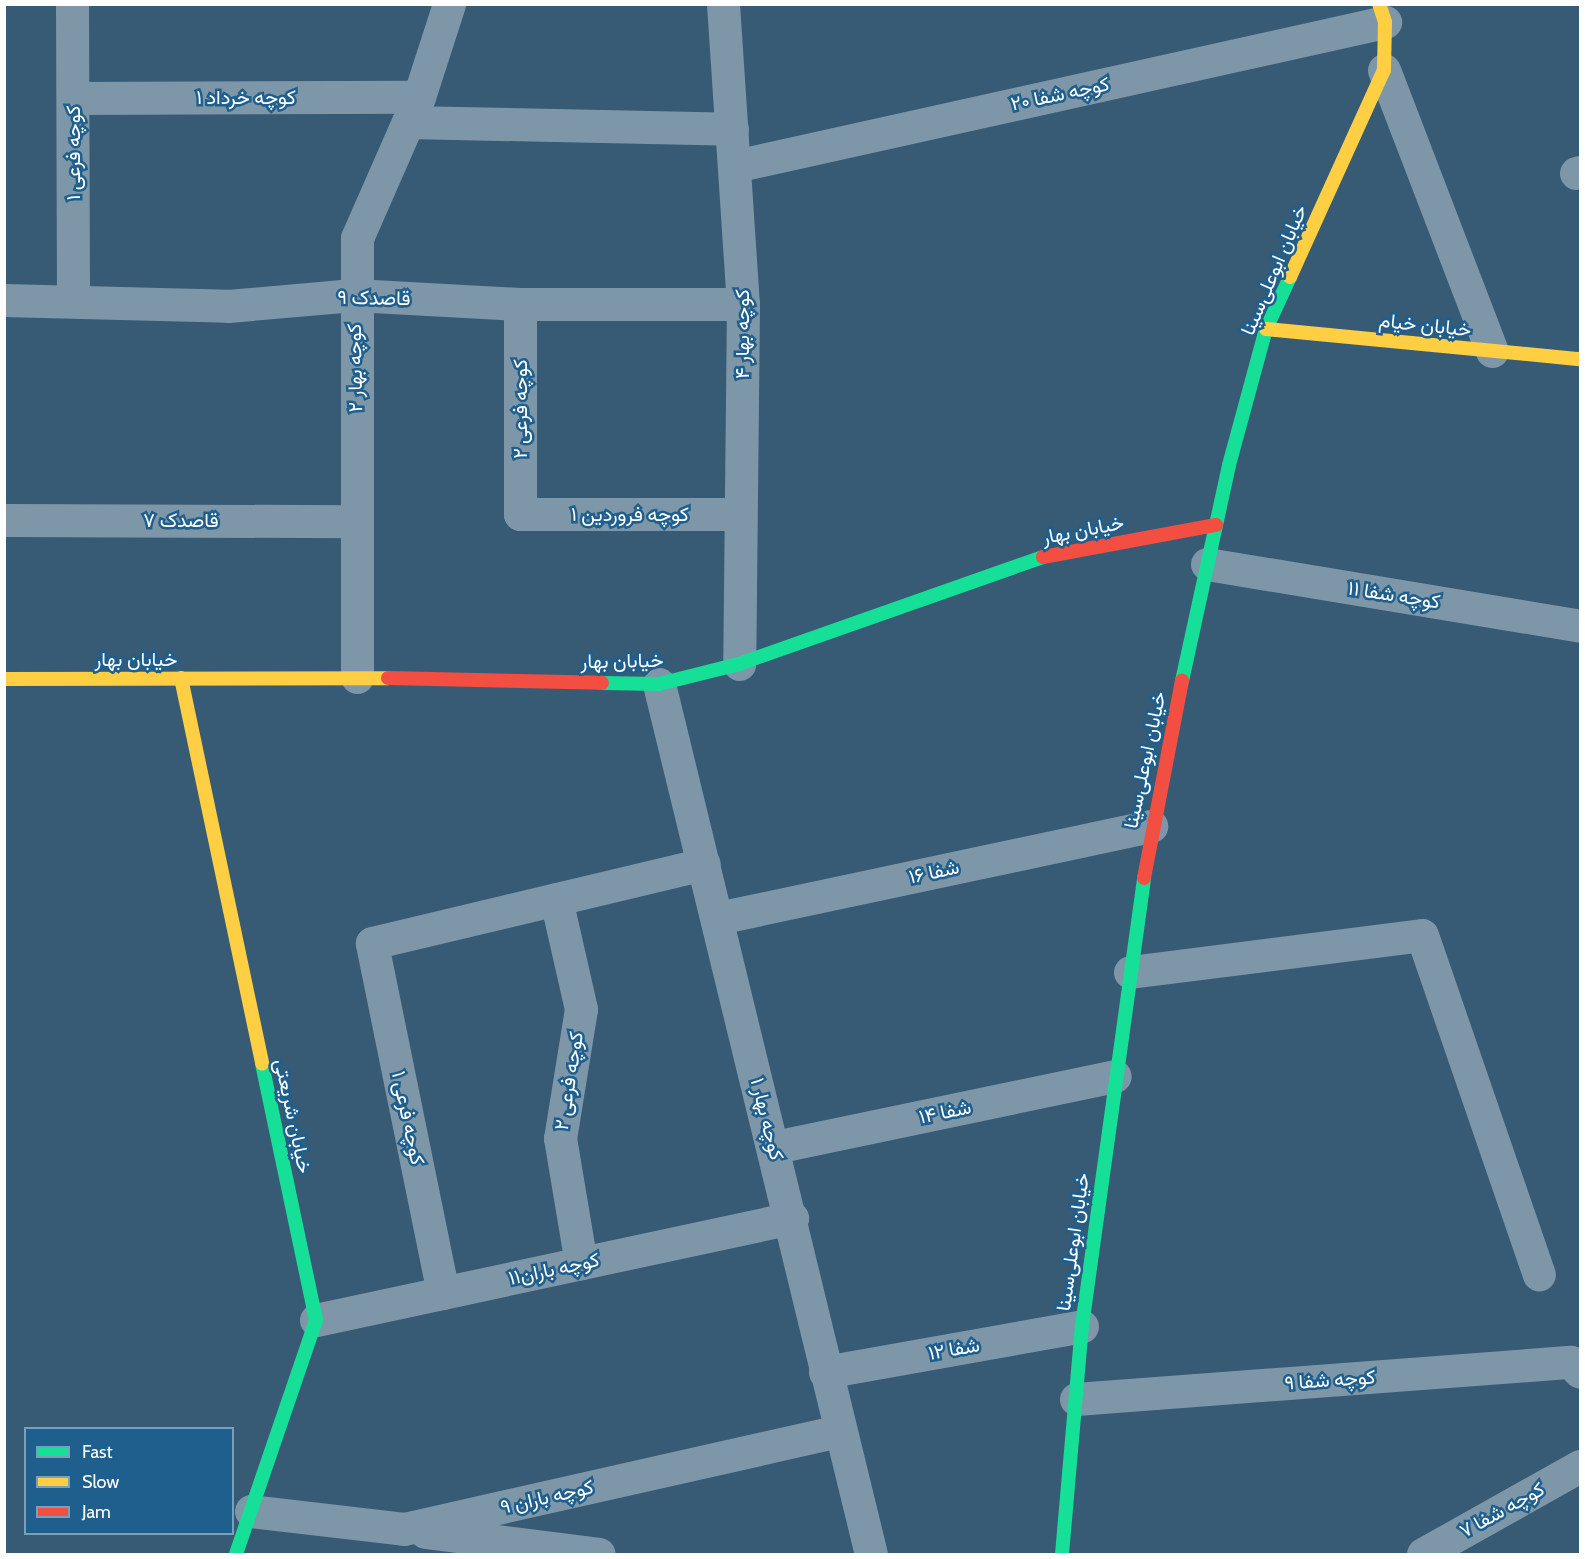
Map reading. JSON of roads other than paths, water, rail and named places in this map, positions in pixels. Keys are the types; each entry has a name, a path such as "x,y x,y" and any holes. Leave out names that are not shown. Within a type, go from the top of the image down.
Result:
{"street":[{"name":"کوچه فرعی ۱","path":"72,4 73,301"},
{"name":"کوچه بهار ۲","path":"357,677 354,295 357,238 413,110 450,4"},
{"name":"کوچه بهار ۴","path":"723,4 743,304 739,664"},
{"name":"خیابان ابوعلی‌سینا","path":"1062,1554 1082,1326 1151,826 1216,525 1266,329 1384,70 1382,13"},
{"name":"کوچه شفا ۲۰","path":"735,166 1382,13"},
{"path":"1384,70 1492,351"},
{"name":"کوچه خرداد ۱","path":"73,98 413,110 732,129"},
{"name":"قاصدک ۹","path":"4,300 228,306 354,295 520,304 743,304"},
{"name":"کوچه فرعی ۲","path":"520,304 520,514"},
{"name":"خیابان خیام","path":"1266,329 1581,359"},
{"name":"کوچه فروردین ۱","path":"520,514 740,514"},
{"name":"قاصدک ۷","path":"4,520 357,521"},
{"name":"خیابان بهار","path":"4,679 357,677 659,684 739,664 1045,556 1216,525"},
{"name":"کوچه شفا ۱۱","path":"1207,564 1581,626"},
{"name":"خیابان شریعتی","path":"181,678 316,1320"},
{"name":"کوچه بهار ۱","path":"659,684 775,1148 825,1372 871,1554"},
{"name":"شفا ۱۶","path":"718,918 1151,826"},
{"path":"556,899 704,864"},
{"name":"کوچه فرعی ۱","path":"444,1293 372,943 556,899"},
{"name":"کوچه فرعی ۲","path":"556,899 581,1010 560,1138 581,1263"},
{"path":"1130,972 1422,935 1539,1274"},
{"name":"شفا ۱۴","path":"775,1148 1115,1076"},
{"name":"کوچه باران۱۱","path":"316,1320 792,1218"},
{"path":"236,1554 316,1320"},
{"name":"شفا ۱۲","path":"825,1372 1082,1326"},
{"name":"کوچه شفا ۹","path":"1076,1399 1571,1362 1581,1372"},
{"name":"کوچه باران ۹","path":"251,1511 405,1529 840,1431"},
{"name":"کوچه شفا ۷","path":"1423,1554 1581,1466"},
{"path":"405,1529 598,1554"}]}
